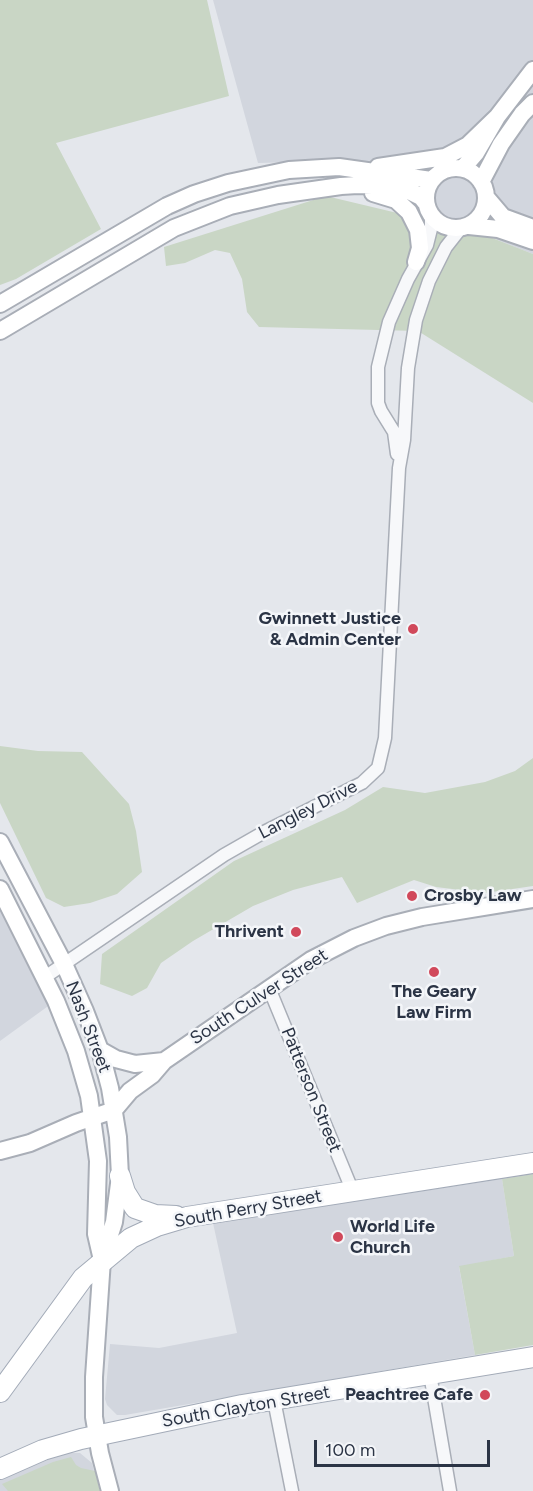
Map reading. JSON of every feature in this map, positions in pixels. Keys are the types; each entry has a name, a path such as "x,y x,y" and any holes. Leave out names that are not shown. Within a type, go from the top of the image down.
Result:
{"main road":[{"name":"South Perry Street","path":"0,1392 83,1278 131,1238 158,1226 187,1217 533,1163"},
{"path":"120,1176 125,1192 135,1208 155,1215 187,1217"},
{"name":"South Clayton Street","path":"0,1469 62,1443 274,1400 533,1357"},
{"path":"0,1455 21,1459"}],"street":[{"path":"463,168 477,153 497,117 533,70"},
{"path":"465,227 480,217 483,211 484,189 490,161 522,114 533,103"},
{"path":"362,169 445,157 468,145 497,117"},
{"path":"0,304 147,217 207,189 249,177 289,170 339,166 431,180"},
{"path":"428,209 427,187 431,180 448,168 463,168 475,175 503,217 533,228"},
{"path":"0,331 192,219 249,200 341,186 386,186 405,189 421,197 428,209 444,226 498,229 533,242"},
{"path":"318,189 378,193 396,200 409,212 418,230 420,248 416,262"},
{"name":"Langley Drive","path":"399,468 394,432 378,403 378,366 389,322 416,262 427,245 431,229 428,209"},
{"name":"Langley Drive","path":"45,977 224,855 266,831 362,783 378,768 385,738 399,468 404,440 408,368 421,301 429,281 446,247 465,227"},
{"name":"Nash Street","path":"0,842 64,964 100,1050 114,1110 120,1176 114,1222 102,1260 94,1377 94,1417 110,1491"},
{"name":"Nash Street","path":"0,889 45,977 76,1051 87,1088 98,1161 96,1234 102,1260"},
{"name":"South Culver Street","path":"114,1110 130,1091 152,1075 164,1061 311,960 354,938 422,917 533,899"},
{"name":"Patterson Street","path":"269,988 353,1192"},
{"path":"100,1050 116,1059 135,1064 164,1061"},
{"path":"0,1151 30,1143 93,1116 114,1110"},
{"path":"430,1374 450,1491"},
{"path":"274,1400 292,1491"}],"shaded area":[{"path":"213,0 533,0 533,254 477,232 334,161 258,163"},
{"path":"0,903 51,1004 0,1041"},
{"path":"502,1179 514,1256 459,1267 475,1355 125,1415 117,1415 107,1405 105,1399 110,1344 159,1348 237,1333 213,1223"},
{"path":"69,1453 80,1453 92,1463 99,1491 0,1491 0,1478"}],"green space":[{"path":"0,0 207,0 229,96 56,143 101,229 16,279 0,285"},
{"path":"326,196 477,232 533,254 533,403 418,331 259,327 247,312 242,279 230,253 215,250 185,263 166,266 164,247"},
{"path":"0,746 38,751 82,752 129,804 136,831 142,872 117,894 90,903 64,907 46,898 0,803"},
{"path":"533,758 533,886 485,893 436,887 414,880 357,903 342,877 293,890 253,906 193,941 161,963 147,988 132,996 100,984 102,954 234,861 345,810 383,787 425,793 485,782 515,771"},
{"path":"533,1174 533,1345 475,1355 459,1266 514,1256 502,1179"},
{"path":"71,1457 81,1468 95,1471 100,1491 8,1491 2,1484 53,1462"}],"place":[{"name":"Gwinnett Justice & Admin Center","path":"413,629"},
{"name":"Crosby Law","path":"412,896"},
{"name":"Thrivent","path":"296,932"},
{"name":"The Geary Law Firm","path":"434,972"},
{"name":"World Life Church","path":"338,1237"},
{"name":"Peachtree Cafe","path":"485,1395"}]}
